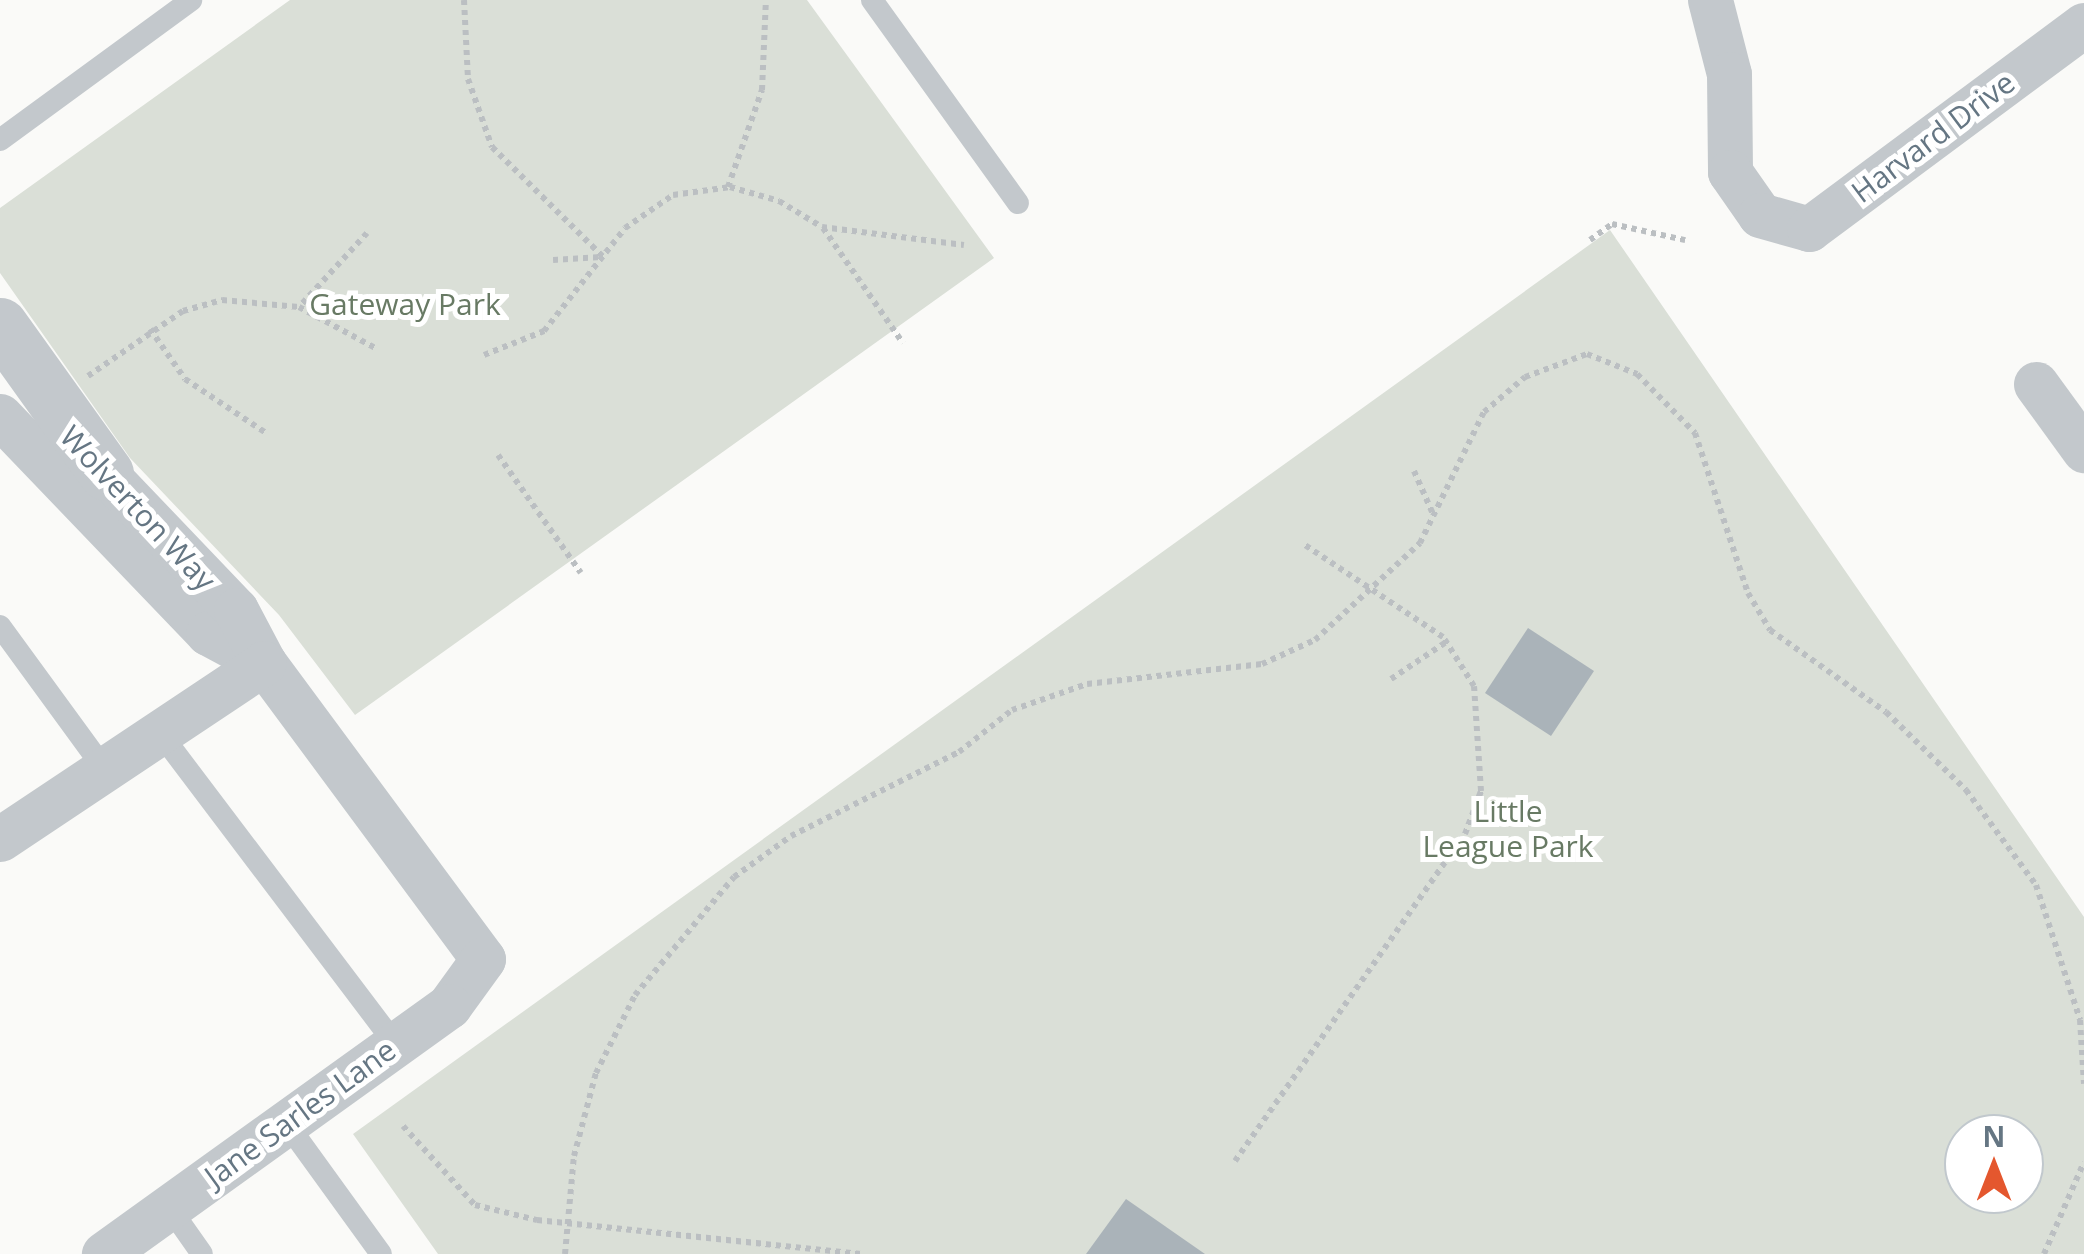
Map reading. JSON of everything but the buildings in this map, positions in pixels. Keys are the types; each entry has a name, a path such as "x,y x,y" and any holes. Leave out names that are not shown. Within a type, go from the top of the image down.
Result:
{"street":[{"name":"Harvard Drive","path":"1710,0 1729,74 1730,172 1760,215 1810,229 2084,25"},
{"path":"0,325 106,473"},
{"path":"2036,384 2084,450"},
{"name":"Wolverton Way","path":"6,393 106,473 236,610 264,663 483,960"},
{"name":"Wolverton Way","path":"6,393 208,633 264,663"},
{"path":"0,840 264,663"},
{"name":"Jane Sarles Lane","path":"104,1254 449,1006 483,960"}],"lane":[{"path":"0,140 191,0"},
{"path":"872,0 1018,203"},
{"path":"0,626 104,770"},
{"path":"160,733 396,1045"},
{"path":"286,1124 381,1254"},
{"path":"169,1207 202,1254"}],"path":[{"path":"464,0 468,79 492,147 602,256"},
{"path":"727,188 762,90 766,0"},
{"path":"484,355 544,331 602,256 660,202 727,188 779,200 822,227 903,343"},
{"path":"1590,240 1612,224 1685,240"},
{"path":"822,227 964,245"},
{"path":"299,307 366,233"},
{"path":"553,260 602,256"},
{"path":"74,386 150,330 222,300 299,307 377,349"},
{"path":"150,330 185,378 266,433"},
{"path":"565,1254 566,1222 596,1074 635,995 734,877 792,836 959,752 1012,710 1087,684 1262,664 1315,640 1374,590 1420,543 1484,412 1525,377 1587,354 1637,374 1695,433 1748,593 1770,630 1886,712 1966,790 2036,885 2080,1020 2084,1084"},
{"path":"498,455 581,574"},
{"path":"1414,471 1433,514"},
{"path":"1235,1160 1465,834 1484,744 1474,686 1446,642 1305,545"},
{"path":"1390,679 1446,642"},
{"path":"403,1126 475,1206 566,1222 861,1254"},
{"path":"2044,1254 2084,1162"}],"green space":[{"name":"Gateway Park","path":"290,0 807,0 994,258 355,715 279,615 130,458 0,273 0,208"},
{"name":"Little League Park","path":"1610,230 2084,917 2084,1254 438,1254 353,1134"}]}
